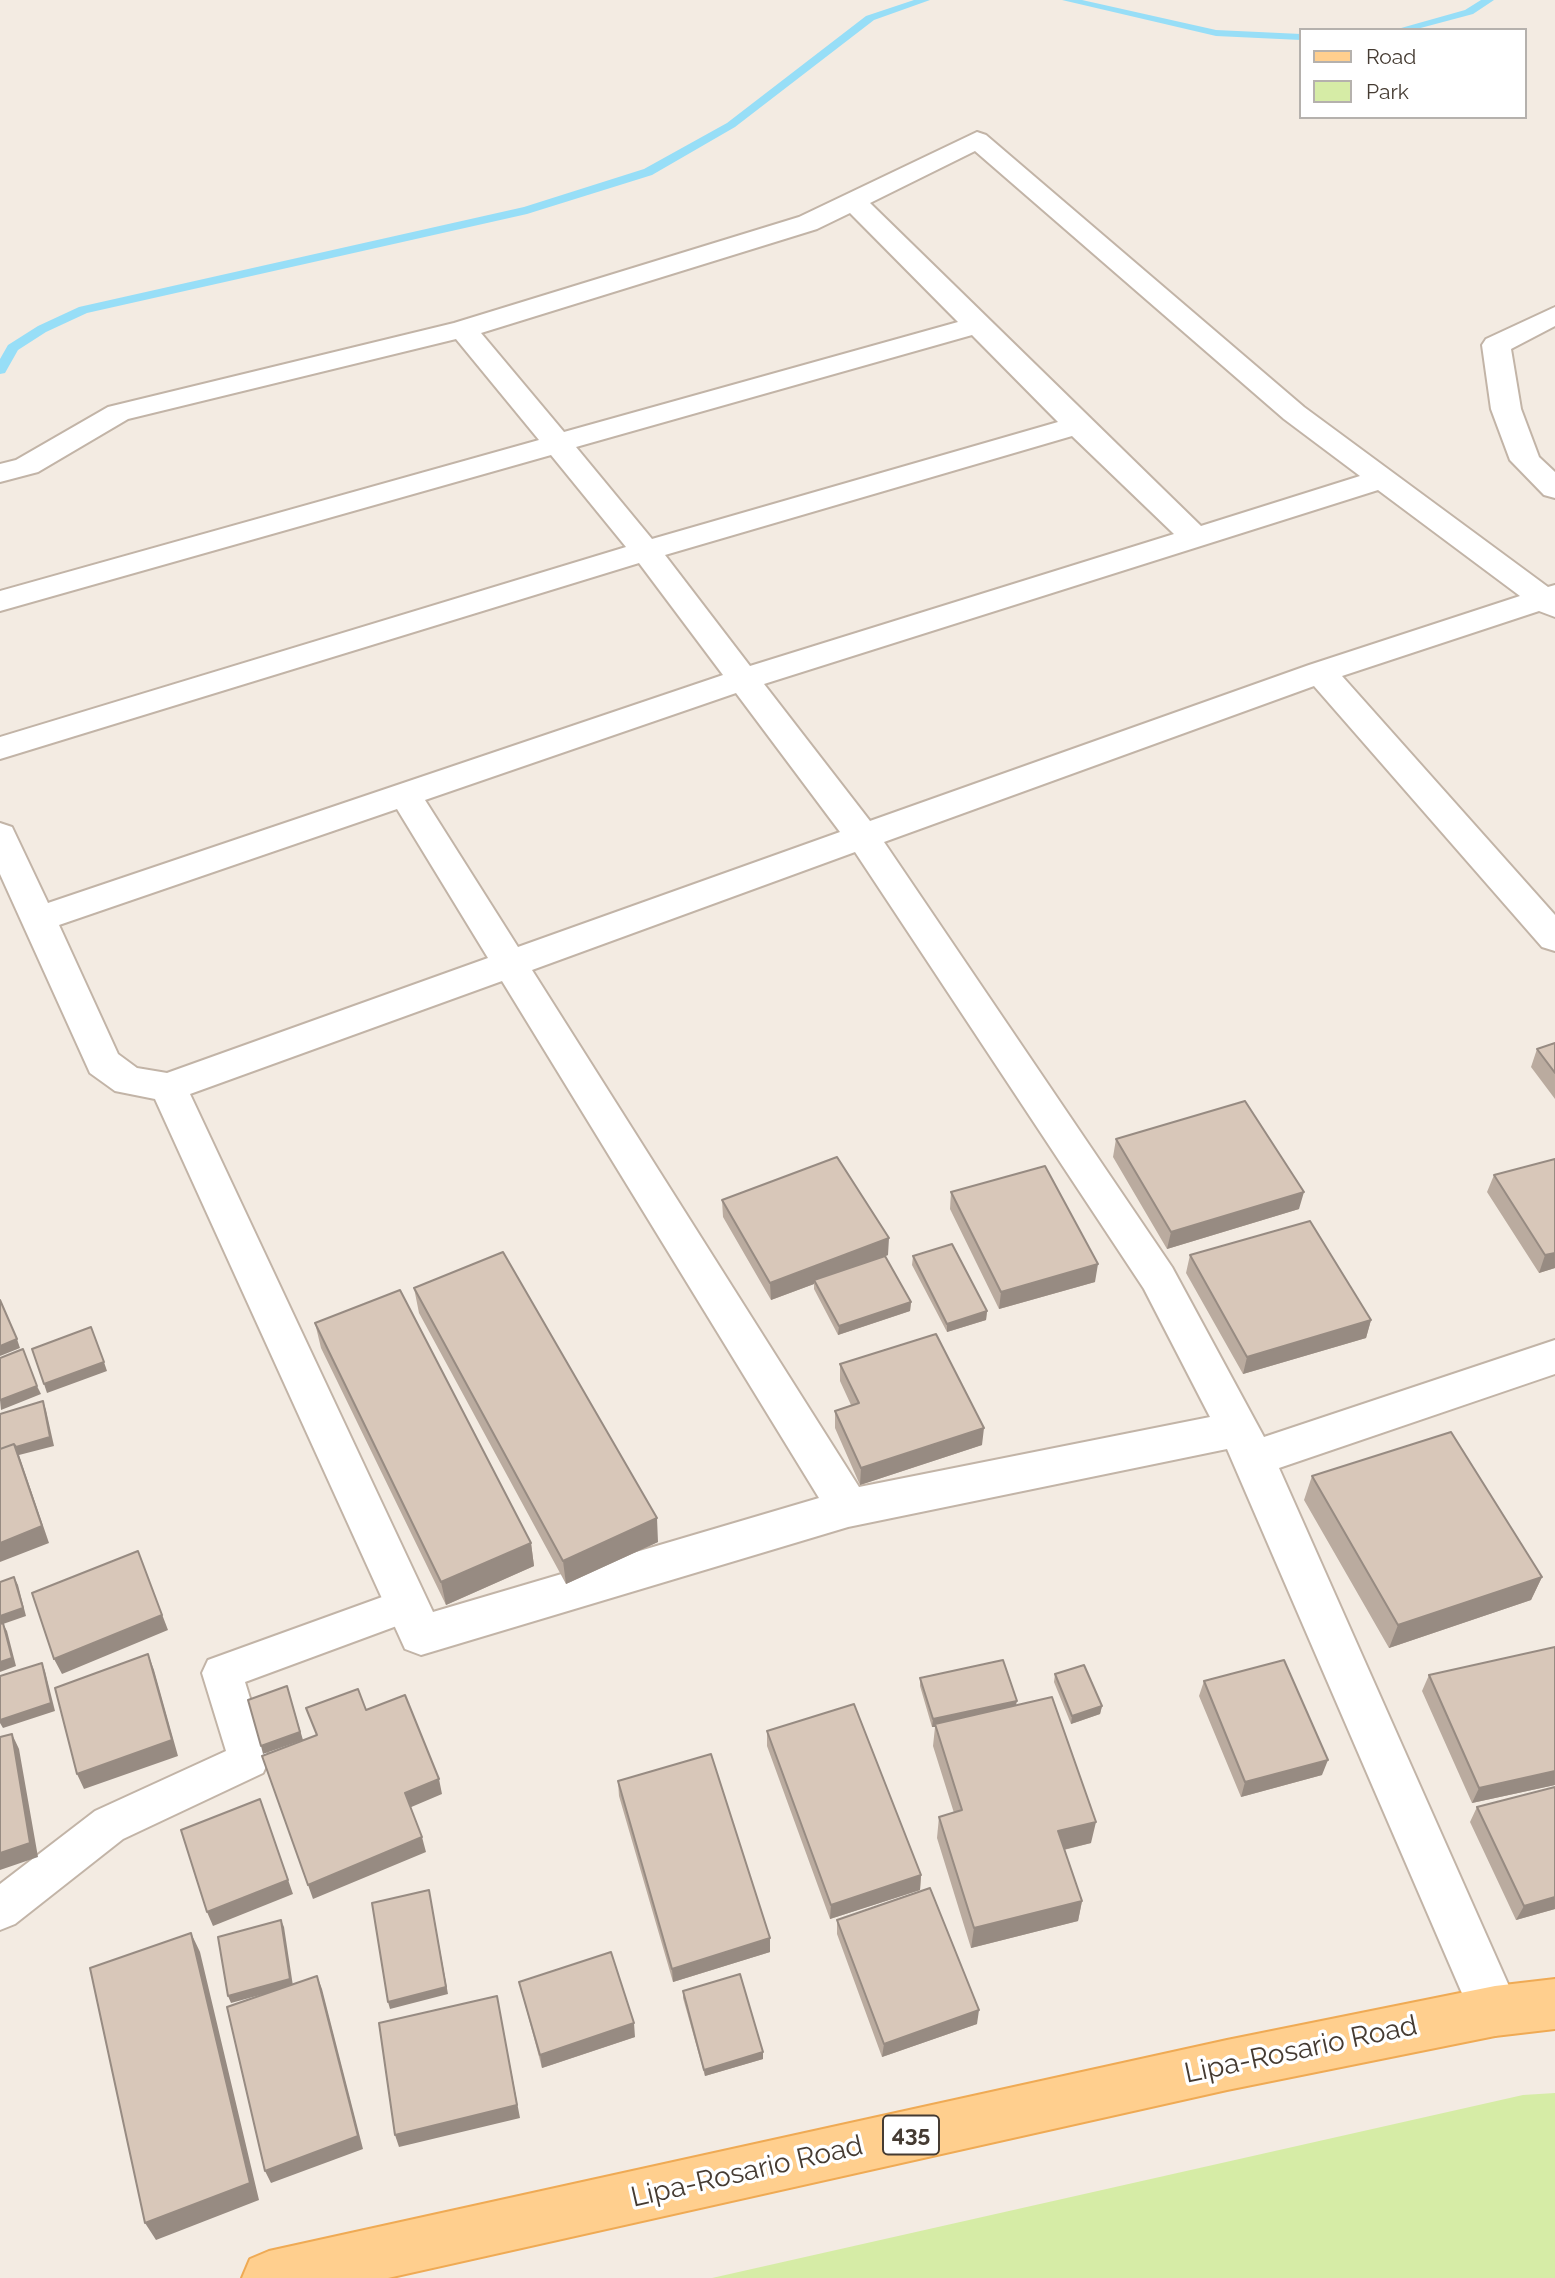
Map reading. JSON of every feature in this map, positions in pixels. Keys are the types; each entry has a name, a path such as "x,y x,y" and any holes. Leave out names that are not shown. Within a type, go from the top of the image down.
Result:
{"main road":[{"name":"Lipa-Rosario Road","path":"269,2278 1227,2065 1495,2011 1555,2004"}],"street":[{"path":"0,473 27,466 118,413 463,329 808,223 977,140 1294,413 1552,600"},
{"path":"853,201 1197,539"},
{"path":"1555,315 1496,345 1506,409 1525,460 1555,489"},
{"path":"0,601 977,325"},
{"path":"463,329 646,551 862,836 1158,1278 1246,1444 1495,2011"},
{"path":"0,748 646,551 1078,425"},
{"path":"39,919 744,679 1385,478"},
{"path":"0,835 103,1063 128,1081 168,1087 1320,672 1552,600"},
{"path":"1320,672 1555,938"},
{"path":"404,793 848,1508"},
{"path":"168,1087 421,1635 848,1508 1246,1444 1555,1357"}],"lane":[{"path":"0,1910 109,1825 249,1760 222,1673 407,1605"}],"green space":[{"path":"1555,2093 1555,2278 712,2278 1523,2095"}],"building":[{"path":"1555,1043 1555,1073 1537,1049"},
{"path":"1245,1101 1304,1192 1171,1232 1116,1139"},
{"path":"837,1157 889,1238 770,1283 722,1200"},
{"path":"1555,1159 1555,1253 1545,1255 1494,1175"},
{"path":"1045,1166 1098,1264 1001,1292 951,1192"},
{"path":"1310,1221 1371,1320 1247,1357 1190,1255"},
{"path":"952,1244 987,1311 947,1324 913,1256"},
{"path":"503,1252 657,1518 563,1561 414,1288"},
{"path":"885,1256 911,1302 839,1326 814,1280"},
{"path":"400,1290 531,1543 441,1582 315,1323"},
{"path":"0,1300 17,1339 0,1346"},
{"path":"91,1327 104,1362 44,1384 32,1349"},
{"path":"936,1334 984,1428 861,1468 835,1411 859,1403 840,1364"},
{"path":"23,1349 37,1386 0,1400 0,1358"},
{"path":"43,1401 50,1437 0,1449 0,1414"},
{"path":"1451,1432 1542,1577 1398,1625 1312,1476"},
{"path":"14,1444 42,1526 0,1543 0,1449"},
{"path":"138,1551 162,1615 54,1659 32,1593"},
{"path":"14,1577 23,1608 0,1616 0,1582"},
{"path":"3,1623 12,1658 0,1662 0,1624"},
{"path":"1555,1647 1555,1771 1479,1788 1429,1675"},
{"path":"148,1654 172,1740 77,1774 55,1688"},
{"path":"1003,1660 1017,1701 933,1719 920,1678"},
{"path":"1284,1660 1328,1760 1245,1782 1204,1681"},
{"path":"42,1663 51,1703 0,1720 0,1676"},
{"path":"1084,1665 1102,1706 1072,1716 1055,1674"},
{"path":"287,1686 300,1732 261,1746 248,1700"},
{"path":"358,1689 366,1710 405,1695 439,1779 405,1793 422,1837 308,1885 262,1756 317,1735 306,1708"},
{"path":"1052,1697 1096,1822 1058,1831 1082,1901 974,1928 939,1817 962,1810 935,1724"},
{"path":"854,1704 921,1875 831,1905 767,1731"},
{"path":"12,1734 30,1843 0,1853 0,1737"},
{"path":"711,1754 770,1938 672,1969 618,1781"},
{"path":"1555,1787 1555,1897 1524,1906 1477,1807"},
{"path":"260,1799 288,1880 207,1912 181,1830"},
{"path":"930,1888 979,2010 884,2044 837,1920"},
{"path":"429,1890 446,1987 388,2002 372,1903"},
{"path":"281,1920 290,1979 228,1996 218,1937"},
{"path":"191,1933 250,2183 145,2223 90,1968"},
{"path":"611,1952 634,2023 540,2055 519,1982"},
{"path":"740,1974 763,2052 704,2070 683,1991"},
{"path":"317,1976 358,2136 265,2171 227,2007"},
{"path":"497,1996 517,2105 395,2135 379,2023"}],"waterway":[{"path":"0,370 13,348 42,329 83,310 527,210 648,172 731,125 870,18 925,0"},
{"path":"1067,0 1216,33 1300,37"},
{"path":"1407,28 1469,12 1489,0"}]}
